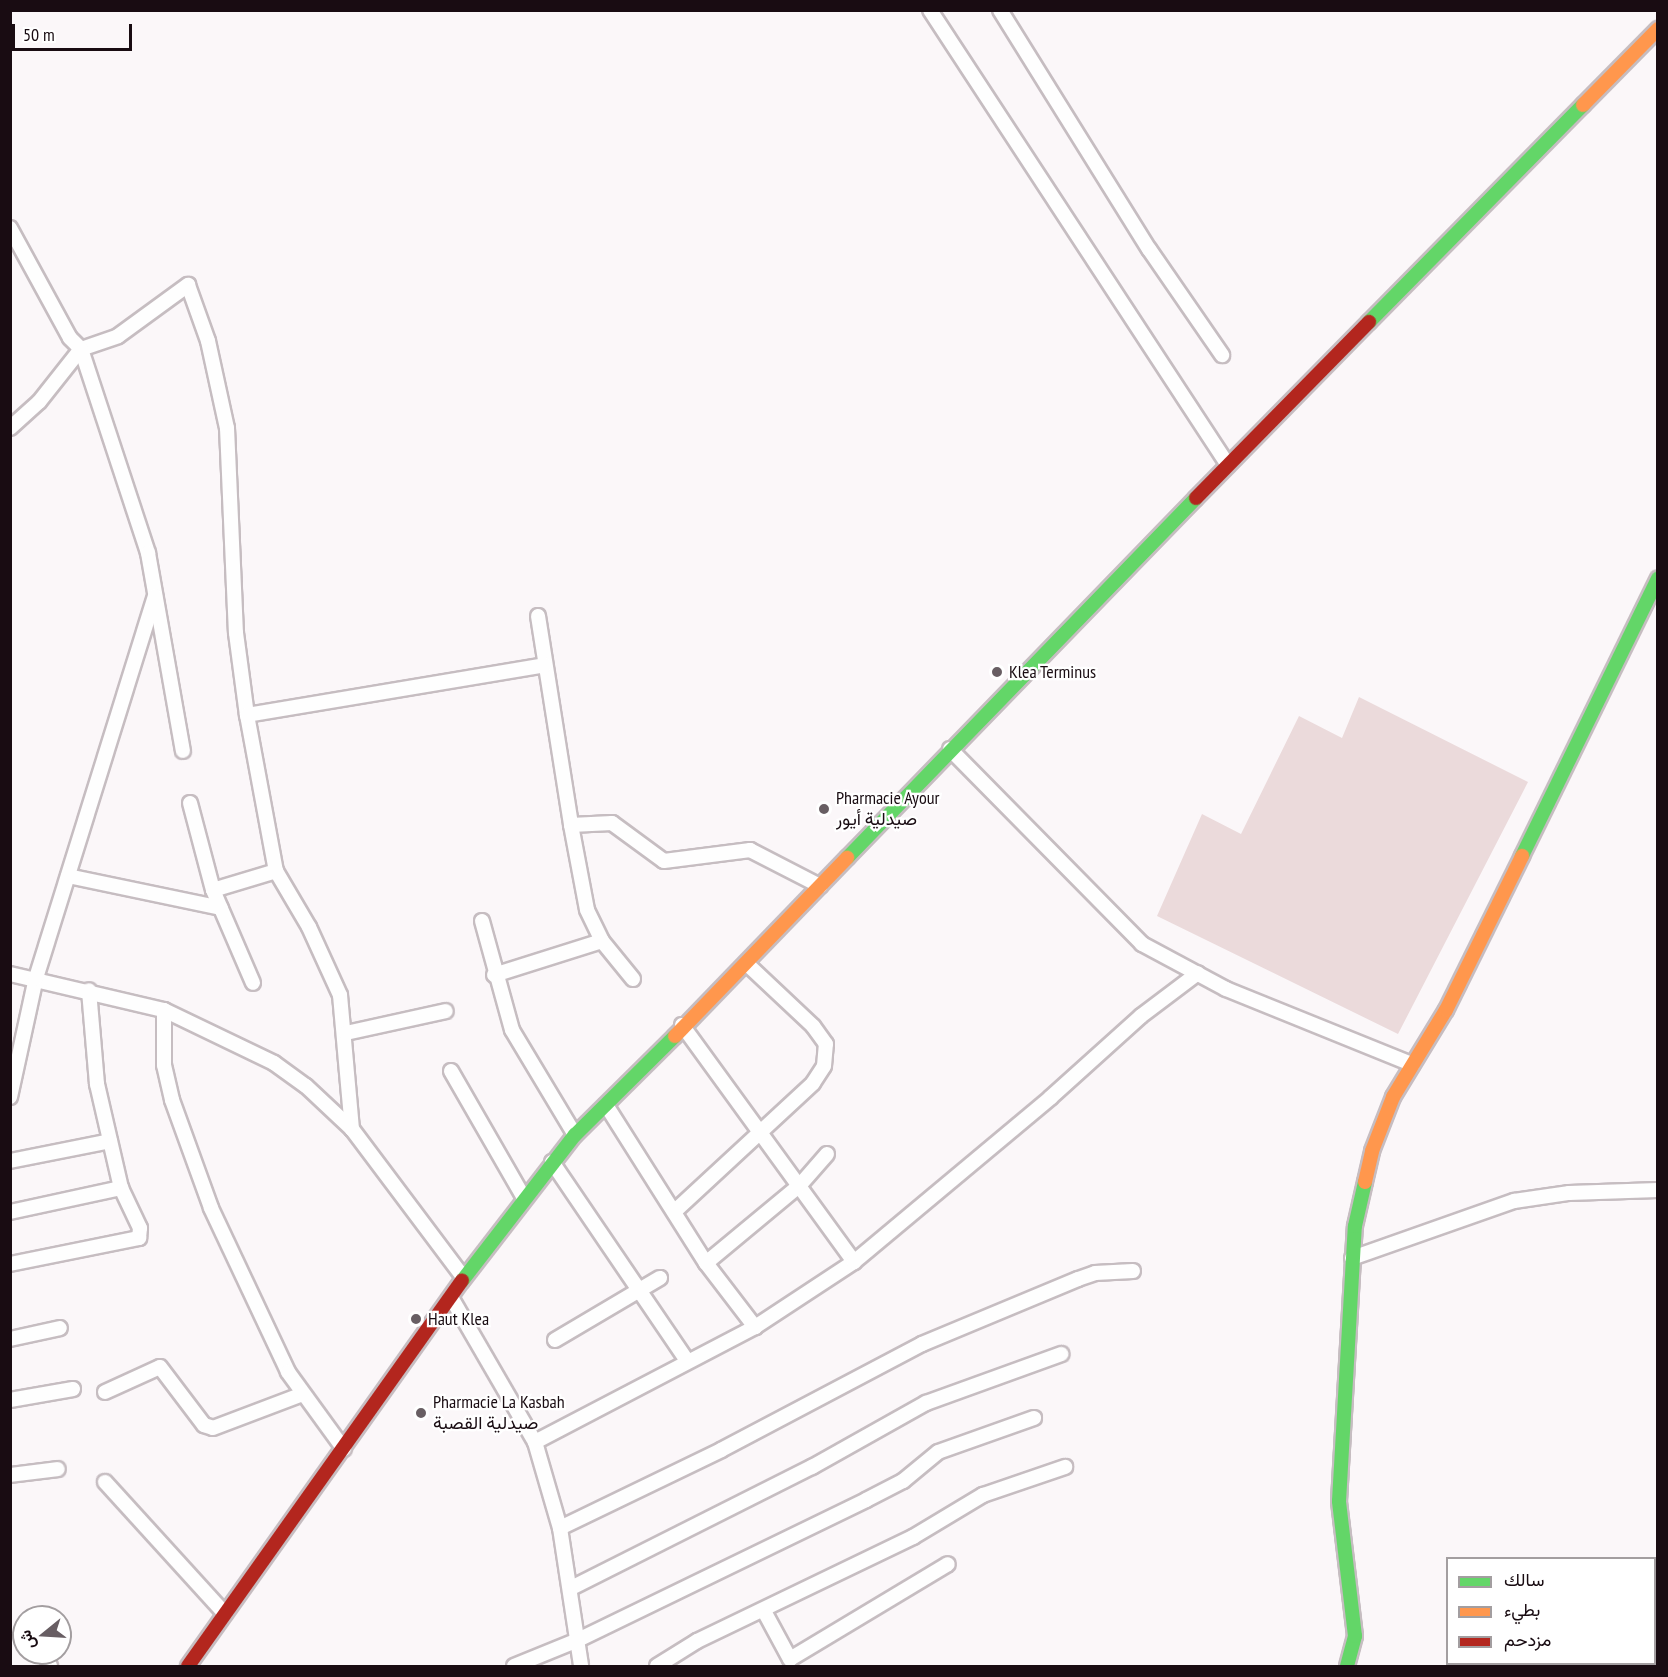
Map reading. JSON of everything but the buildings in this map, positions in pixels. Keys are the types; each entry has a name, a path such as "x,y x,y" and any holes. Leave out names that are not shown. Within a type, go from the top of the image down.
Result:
{"main road":[{"path":"188,1666 452,1299 464,1278 575,1135 682,1025 747,964 950,749 1658,28"},
{"path":"1347,1666 1355,1636 1340,1501 1352,1258 1372,1151 1393,1097 1446,1010 1658,579"}],"street":[{"path":"930,10 1227,465"},
{"path":"1000,10 1149,249 1222,355"},
{"path":"10,228 70,338 81,349 147,553 183,750"},
{"path":"10,428 39,402 81,349 118,336 188,285 208,341 227,428 236,633 247,716 276,871 332,974 346,1033 352,1129"},
{"path":"10,1097 36,978 155,596"},
{"path":"538,616 571,825 587,910 602,941 633,979"},
{"path":"247,716 545,665"},
{"path":"950,749 1142,944 1226,989 1412,1064"},
{"path":"190,803 213,890 253,983"},
{"path":"571,825 612,823 664,861 750,850 820,886"},
{"path":"213,890 276,871"},
{"path":"68,876 221,908"},
{"path":"482,921 494,975 519,1046 575,1135"},
{"path":"494,975 602,941"},
{"path":"675,1211 813,1083 824,1066 826,1044 802,1011 747,964"},
{"path":"535,1442 755,1327 854,1262 1050,1098 1141,1016 1198,973"},
{"path":"10,974 89,990 164,1010 274,1063 306,1086 352,1129 464,1278"},
{"path":"10,1264 139,1238 140,1228 121,1188 110,1141 93,1056 89,990"},
{"path":"164,1010 164,1065 179,1124 227,1247 288,1372 344,1449"},
{"path":"346,1033 446,1011"},
{"path":"682,1025 854,1262"},
{"path":"451,1071 524,1198"},
{"path":"606,1105 706,1263 755,1327"},
{"path":"10,1161 110,1141"},
{"path":"706,1263 800,1185 827,1154"},
{"path":"552,1162 687,1361"},
{"path":"10,1212 121,1188"},
{"path":"1352,1258 1514,1201 1569,1193 1658,1190"},
{"path":"560,1528 721,1450 922,1344 1095,1273 1133,1271"},
{"path":"555,1340 660,1278"},
{"path":"452,1299 535,1442 560,1528 581,1666"},
{"path":"10,1339 60,1328"},
{"path":"570,1588 812,1467 926,1403 1061,1354"},
{"path":"105,1392 160,1367 204,1425 213,1428 303,1394"},
{"path":"10,1400 72,1389"},
{"path":"514,1666 578,1640 885,1491 903,1481 938,1452 1034,1418"},
{"path":"657,1666 697,1641 764,1611 913,1537 983,1495 1065,1467"},
{"path":"10,1475 58,1470"},
{"path":"105,1482 225,1614"},
{"path":"764,1611 785,1663 948,1564"}],"traffic: fast":[{"path":"1369,322 1583,105"},
{"path":"847,858 1196,498"},
{"path":"1522,856 1658,579"},
{"path":"462,1281 575,1135 675,1036"},
{"path":"1347,1666 1355,1636 1339,1501 1355,1226 1365,1182"}],"traffic: slow":[{"path":"1583,105 1658,29"},
{"path":"1365,1182 1372,1151 1393,1097 1446,1010 1522,856"},
{"path":"675,1036 847,858"}],"traffic: jam":[{"path":"1196,498 1369,322"},
{"path":"188,1666 462,1281"}],"place":[{"name":"Klea Terminus","path":"997,672"},
{"name":"Pharmacie Ayour صيدلية أيور","path":"824,809"},
{"name":"Haut Klea","path":"416,1319"},
{"name":"Pharmacie La Kasbah صيدلية القصبة","path":"421,1413"}]}
